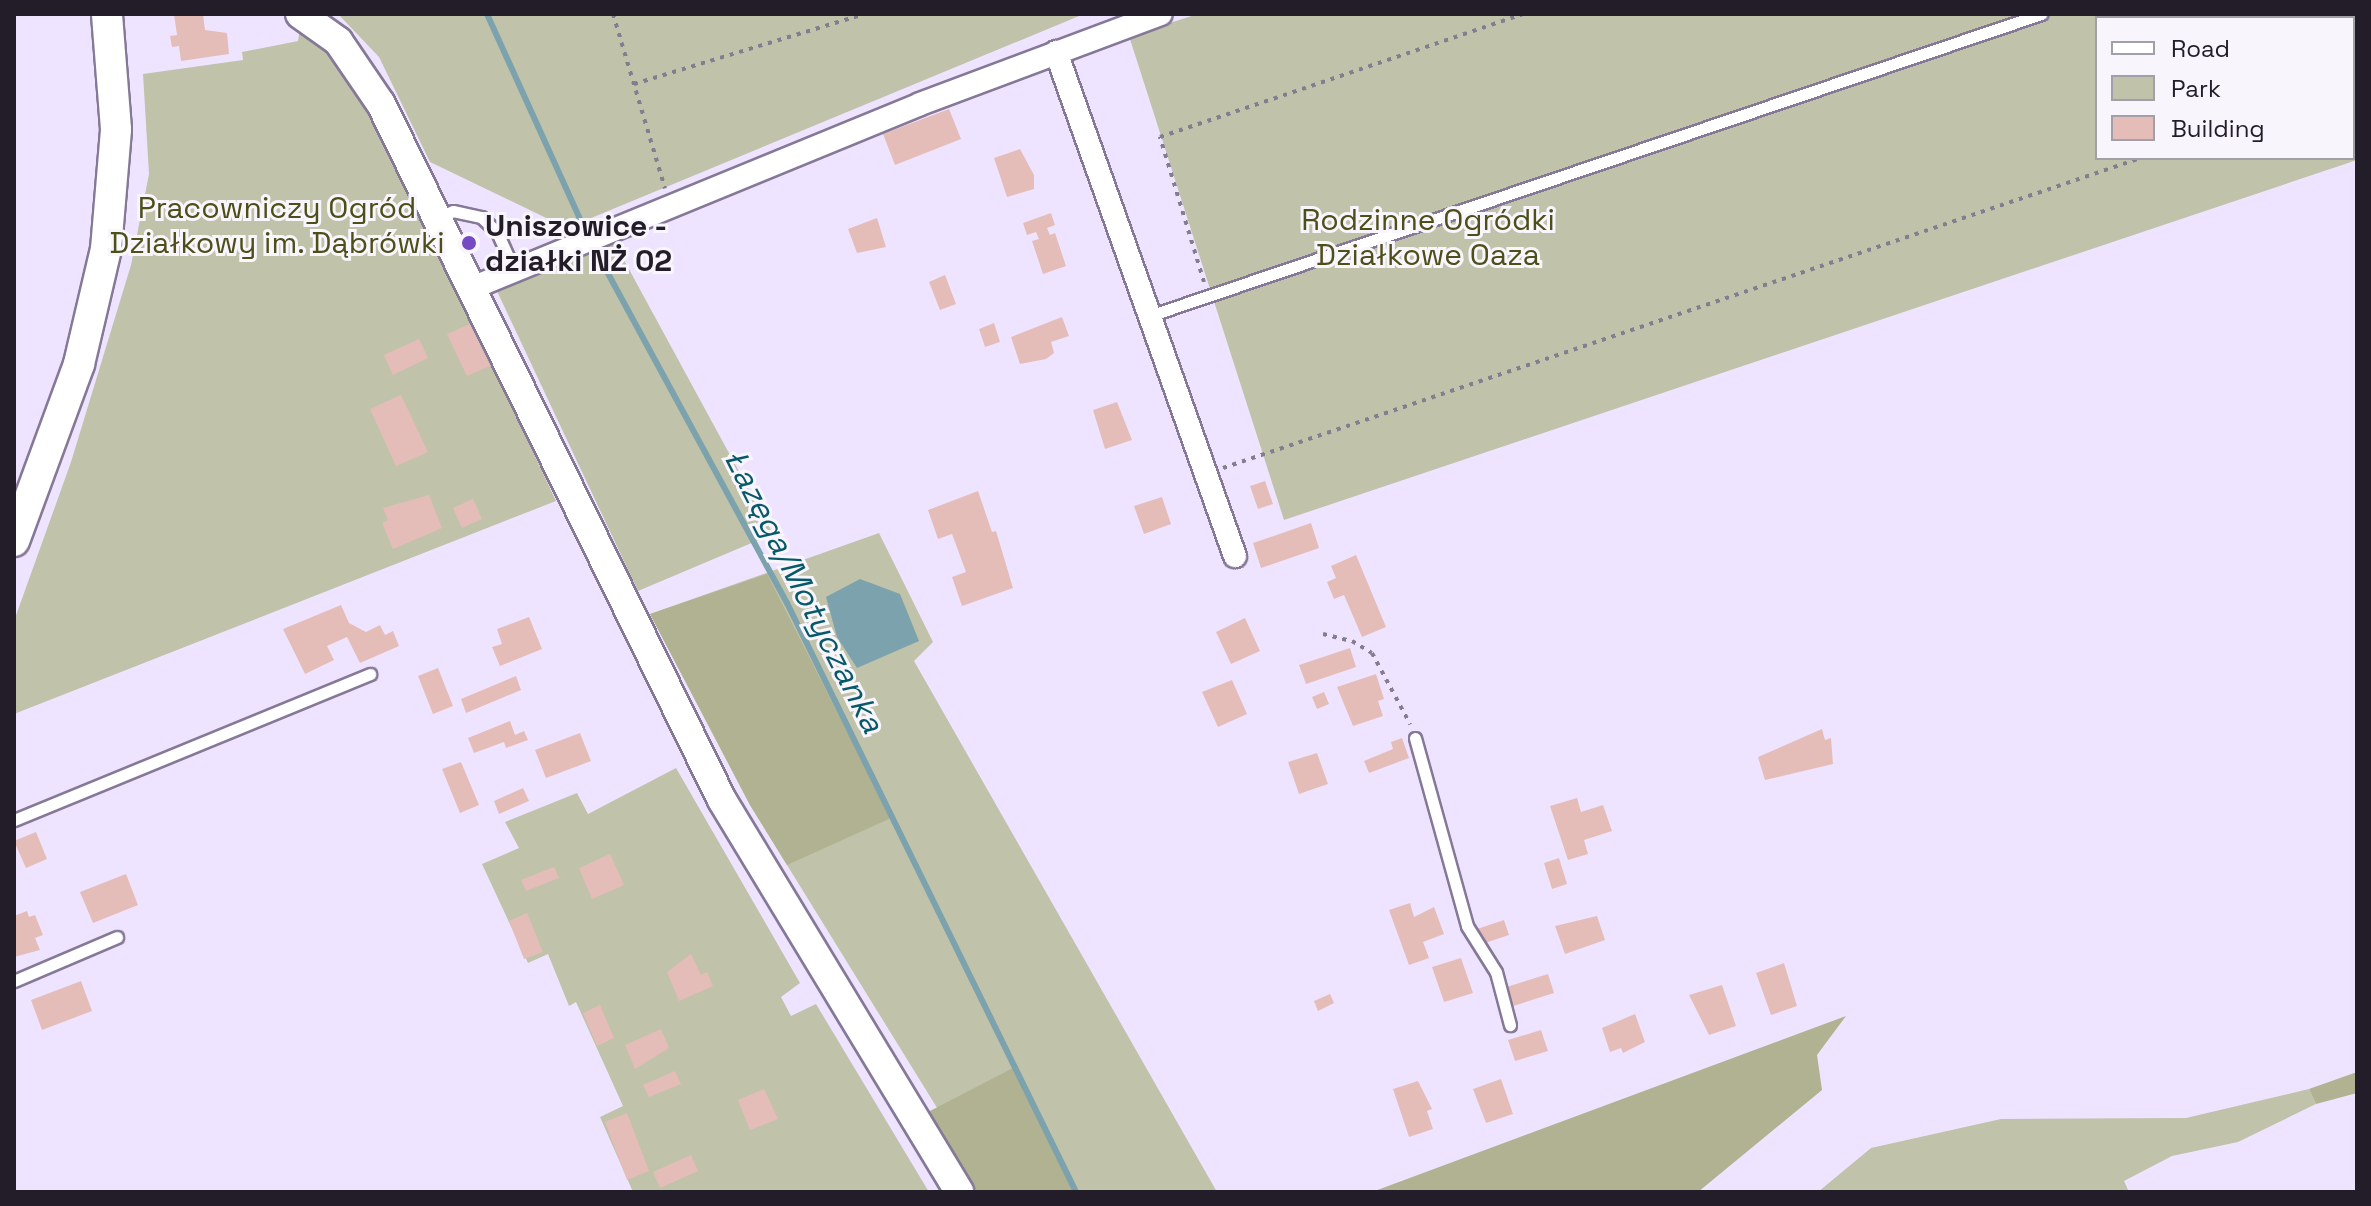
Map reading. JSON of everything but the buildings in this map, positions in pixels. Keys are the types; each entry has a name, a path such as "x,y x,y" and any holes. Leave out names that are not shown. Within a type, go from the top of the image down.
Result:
{"main road":[{"path":"14,541 79,364 106,249 116,129 107,14"}],"street":[{"path":"300,14 338,41 361,70 438,218 728,813 959,1192"},
{"path":"472,288 1056,52 1161,14"},
{"path":"1056,52 1235,556"}],"lane":[{"path":"1149,316 2041,14"},
{"path":"438,218 453,211 481,217 497,232 514,270"},
{"path":"14,820 370,674"},
{"path":"1415,738 1467,926 1496,972 1510,1025"},
{"path":"14,981 117,937"}],"path":[{"path":"613,14 670,206"},
{"path":"634,84 864,14"},
{"path":"1208,296 1160,137 1523,14"},
{"path":"1205,474 2135,160"},
{"path":"1323,634 1352,641 1372,653 1398,696 1415,738"}],"green space":[{"path":"338,14 1084,14 567,228 430,162 379,57"},
{"name":"Rodzinne Ogródki Działkowe Oaza","path":"1198,14 2357,14 2357,160 1284,520 1129,36"},
{"name":"Pracowniczy Ogród Działkowy im. Dąbrówki","path":"300,28 339,64 387,139 556,501 14,714 14,621 71,462 131,265 149,174 143,74 243,60 242,52 298,41"},
{"path":"612,238 773,534 638,591 496,289"},
{"path":"879,533 933,642 914,661 1217,1192 989,1192 750,805 650,614"},
{"path":"676,768 800,983 781,997 791,1016 816,1004 929,1192 633,1192 600,1117 623,1106 576,1002 569,1006 548,954 528,963 482,864 519,848 505,822 577,793 588,814"},
{"path":"2309,1089 2316,1104 2238,1142 2172,1156 2124,1181 2129,1192 1818,1192 1871,1148 2001,1119 2186,1118"}],"shaded area":[{"path":"767,574 891,818 787,865 750,805 650,614"},
{"path":"860,579 900,594 919,641 857,668 837,637 826,597"},
{"path":"1846,1016 1817,1055 1822,1090 1698,1192 1372,1192"},
{"path":"1013,1068 1077,1192 977,1192 928,1112"},
{"path":"2357,1072 2357,1093 2316,1104 2309,1089"}],"waterway":[{"name":"Łazęga/Motyczanka","path":"487,14 587,234"},
{"name":"Łazęga/Motyczanka","path":"592,244 787,603 1076,1192"}],"place":[{"name":"Uniszowice - działki NŻ 02","path":"469,243"}]}
